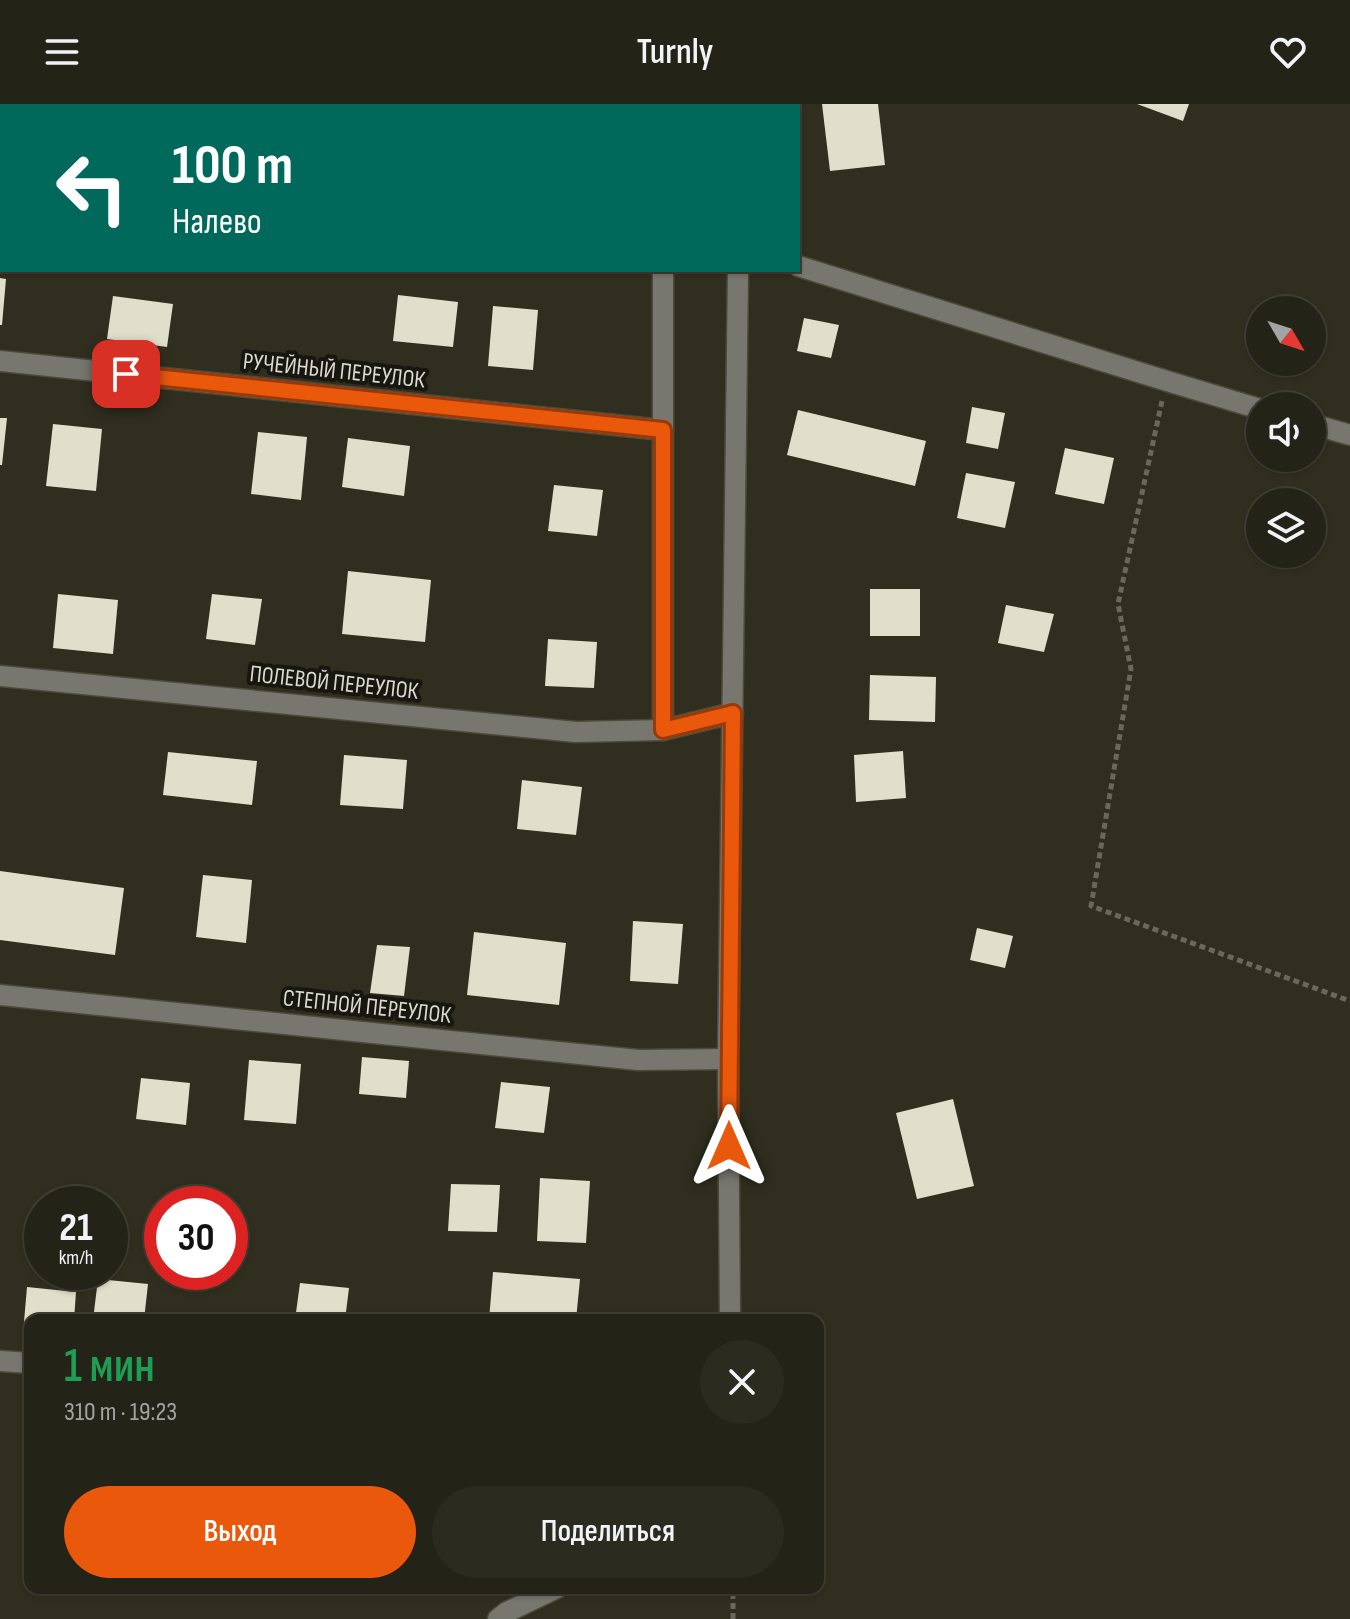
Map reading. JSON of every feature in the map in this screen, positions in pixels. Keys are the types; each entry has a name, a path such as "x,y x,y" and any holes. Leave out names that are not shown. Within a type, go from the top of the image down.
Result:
{"street":[{"path":"800,267 1246,405"},
{"path":"663,272 663,730"},
{"path":"730,1314 728,1059 738,272"},
{"name":"РУЧЕЙНЫЙ ПЕРЕУЛОК","path":"0,361 663,430"},
{"path":"1326,428 1350,435"},
{"name":"ПОЛЕВОЙ ПЕРЕУЛОК","path":"0,676 576,732 663,730 733,713"},
{"name":"СТЕПНОЙ ПЕРЕУЛОК","path":"0,995 638,1060 728,1059"},
{"path":"0,1361 24,1363"},
{"path":"498,1619 544,1594"}],"path":[{"path":"1167,381 1118,604 1131,669 1091,906 1350,1001"},
{"path":"733,1594 733,1619"}],"building":[{"path":"822,104 878,104 885,165 830,171"},
{"path":"1137,104 1189,104 1183,121"},
{"path":"0,278 6,279 2,325 0,325"},
{"path":"398,295 458,302 453,347 393,341"},
{"path":"113,296 173,304 167,347 107,339"},
{"path":"493,306 538,310 533,370 488,366"},
{"path":"804,318 839,325 831,358 797,351"},
{"path":"972,407 1005,413 998,449 966,443"},
{"path":"798,410 926,441 915,486 787,455"},
{"path":"0,418 7,418 2,465 0,465"},
{"path":"53,424 102,429 96,491 46,486"},
{"path":"258,432 307,437 301,500 251,494"},
{"path":"348,438 410,446 404,496 342,487"},
{"path":"1065,448 1114,458 1104,504 1055,494"},
{"path":"966,473 1015,482 1005,528 957,518"},
{"path":"554,485 603,490 597,536 548,531"},
{"path":"348,571 431,580 425,642 342,634"},
{"path":"870,589 920,589 920,636 870,636"},
{"path":"58,594 118,600 113,654 53,648"},
{"path":"212,594 262,599 255,645 206,639"},
{"path":"1006,605 1054,614 1044,652 998,643"},
{"path":"548,639 597,642 594,688 545,686"},
{"path":"870,675 936,677 935,722 869,720"},
{"path":"903,751 906,798 856,802 854,755"},
{"path":"168,752 257,761 252,805 163,795"},
{"path":"344,755 407,760 403,809 340,805"},
{"path":"522,780 582,787 576,835 517,829"},
{"path":"0,871 124,888 115,955 0,940"},
{"path":"203,875 252,880 246,943 196,937"},
{"path":"633,921 683,924 678,984 630,981"},
{"path":"977,928 1013,936 1005,968 970,960"},
{"path":"474,932 566,943 559,1005 467,995"},
{"path":"377,945 410,947 404,996 370,993"},
{"path":"362,1057 409,1061 406,1098 359,1094"},
{"path":"249,1060 301,1064 296,1124 244,1120"},
{"path":"141,1078 190,1083 186,1125 136,1119"},
{"path":"501,1082 550,1087 544,1133 495,1128"},
{"path":"953,1099 974,1186 917,1199 896,1113"},
{"path":"540,1178 590,1181 586,1243 537,1241"},
{"path":"451,1184 500,1185 497,1232 448,1231"},
{"path":"493,1272 580,1279 577,1314 490,1314"},
{"path":"128,1282 144,1284 144,1290 147,1290 145,1314 94,1314 97,1290 128,1290"},
{"path":"300,1283 349,1288 346,1314 296,1314"},
{"path":"27,1290 76,1292 74,1314 25,1314"}],"route":[{"path":"126,374 663,430 663,730 733,713 729,1146"}]}
